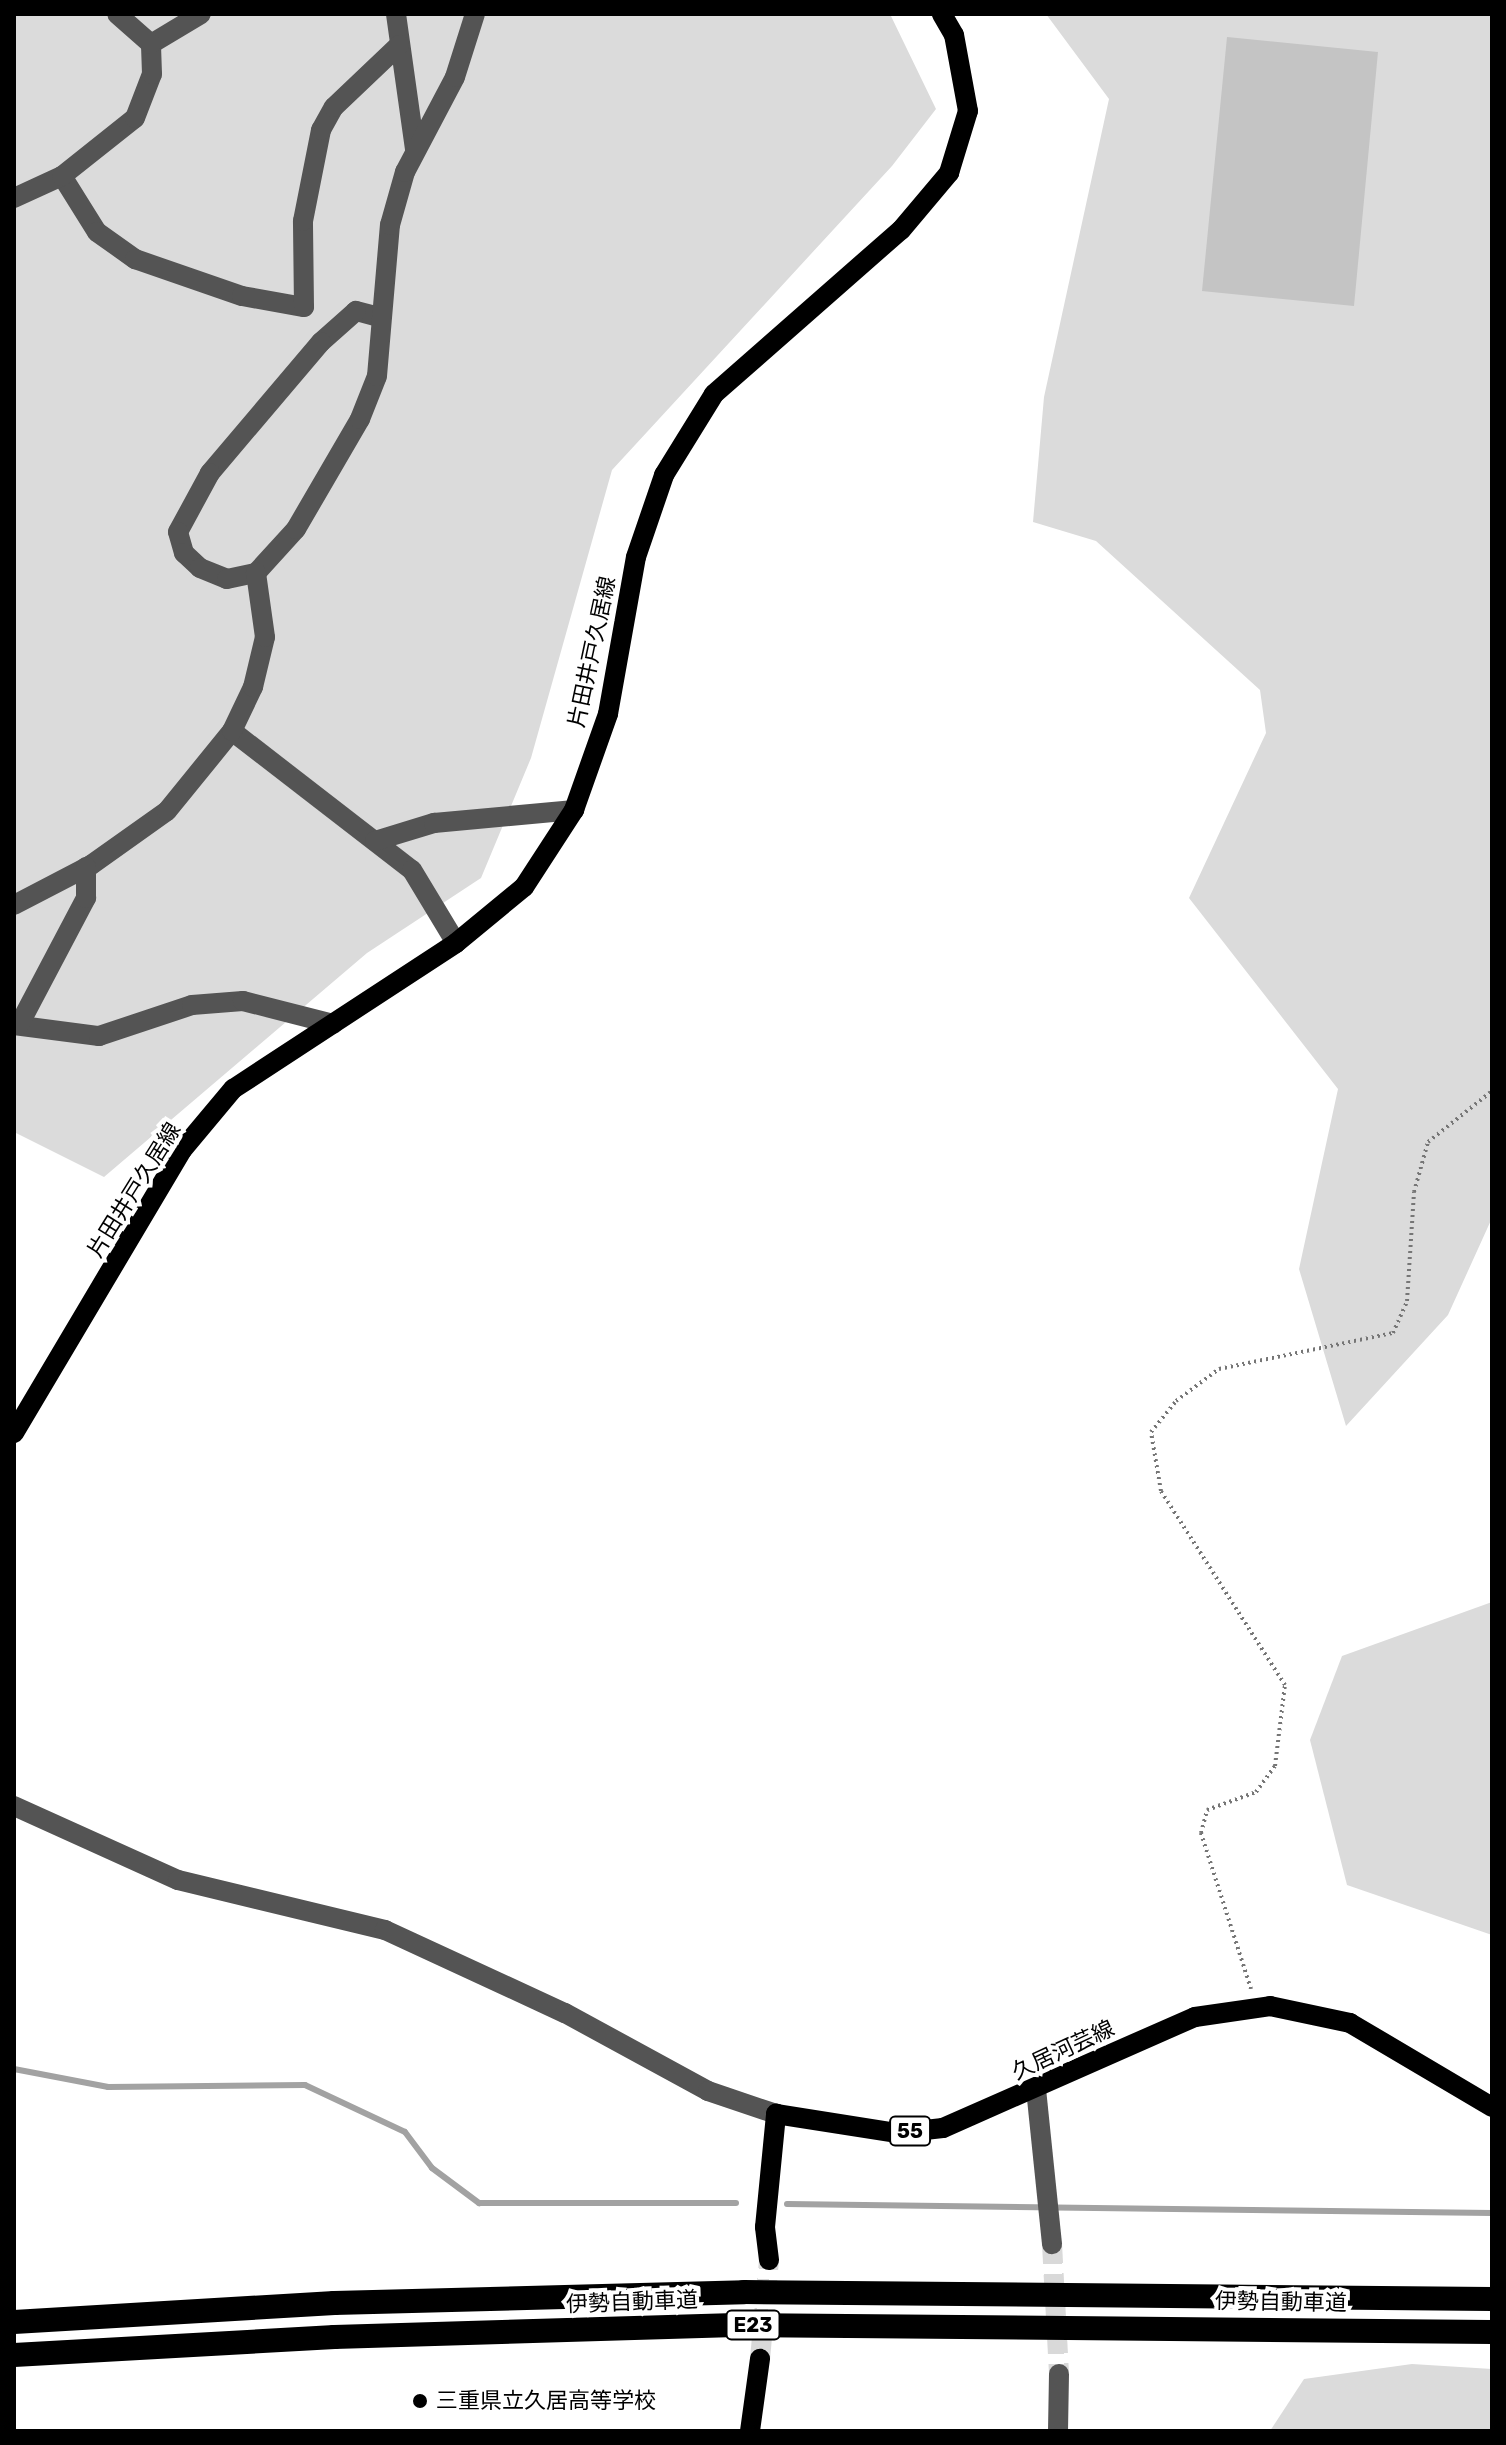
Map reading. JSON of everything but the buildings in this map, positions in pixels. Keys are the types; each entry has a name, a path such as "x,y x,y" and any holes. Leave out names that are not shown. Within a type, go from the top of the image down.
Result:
{"highway":[{"name":"伊勢自動車道","path":"14,2322 334,2303 744,2292 1492,2299"},
{"name":"伊勢自動車道","path":"14,2355 334,2337 744,2325 1492,2332"}],"main road":[{"name":"片田井戸久居線","path":"14,1433 182,1150 233,1089 456,943 524,887 574,810 608,714 636,557 664,475 714,394 901,230 949,173 968,111 954,35 942,14"},
{"name":"久居河芸線","path":"776,2114 898,2133 943,2128 1036,2089 1175,2023 1257,2006 1350,2023 1492,2107"},
{"path":"769,2260 765,2227 776,2114"},
{"path":"750,2431 760,2359"}],"street":[{"path":"14,198 62,176 135,118 152,74 151,44 117,14"},
{"path":"151,44 201,14"},
{"path":"396,14 415,150"},
{"path":"379,317 356,311 321,342 229,447 178,532 184,553 200,568 227,579 256,573 296,529 360,419 377,376 379,317 390,225 415,150 455,77 475,14"},
{"path":"62,176 97,232 135,259 242,296 304,307 303,221 321,130 334,107 399,45"},
{"path":"14,905 86,867 167,811 232,731 265,637 256,573"},
{"path":"232,731 412,870 456,943"},
{"path":"375,841 434,823 574,810"},
{"path":"86,867 86,898 17,1025 99,1036 192,1005 243,1001 333,1024"},
{"path":"14,1806 178,1880 385,1930 565,2013 708,2091 776,2114"},
{"path":"1036,2089 1052,2244"},
{"path":"1058,2431 1059,2374"}],"path":[{"path":"1257,2006 1201,1833 1207,1810 1256,1792 1275,1766 1285,1685 1161,1491 1151,1432 1176,1401 1219,1369 1393,1333 1407,1301 1414,1192 1428,1142 1492,1091"}],"shaded area":[{"path":"14,14 890,14 936,109 892,166 612,470 531,758 481,878 367,953 104,1177 14,1132"},
{"path":"1046,14 1492,14 1492,1218 1448,1315 1346,1426 1299,1269 1338,1089 1189,898 1266,733 1260,690 1096,541 1033,522 1044,397 1109,99"},
{"path":"1492,1602 1492,1935 1347,1885 1310,1740 1342,1656"},
{"path":"1412,2364 1492,2369 1492,2431 1270,2431 1304,2379"}],"waterway":[{"path":"14,2069 108,2087 305,2085 405,2132 432,2168 479,2203 736,2203"},
{"path":"787,2204 1492,2213"}],"tunnel":[{"path":"1052,2244 1059,2374"},
{"path":"760,2359 769,2260"}],"place":[{"name":"三重県立久居高等学校","path":"420,2401"}]}
